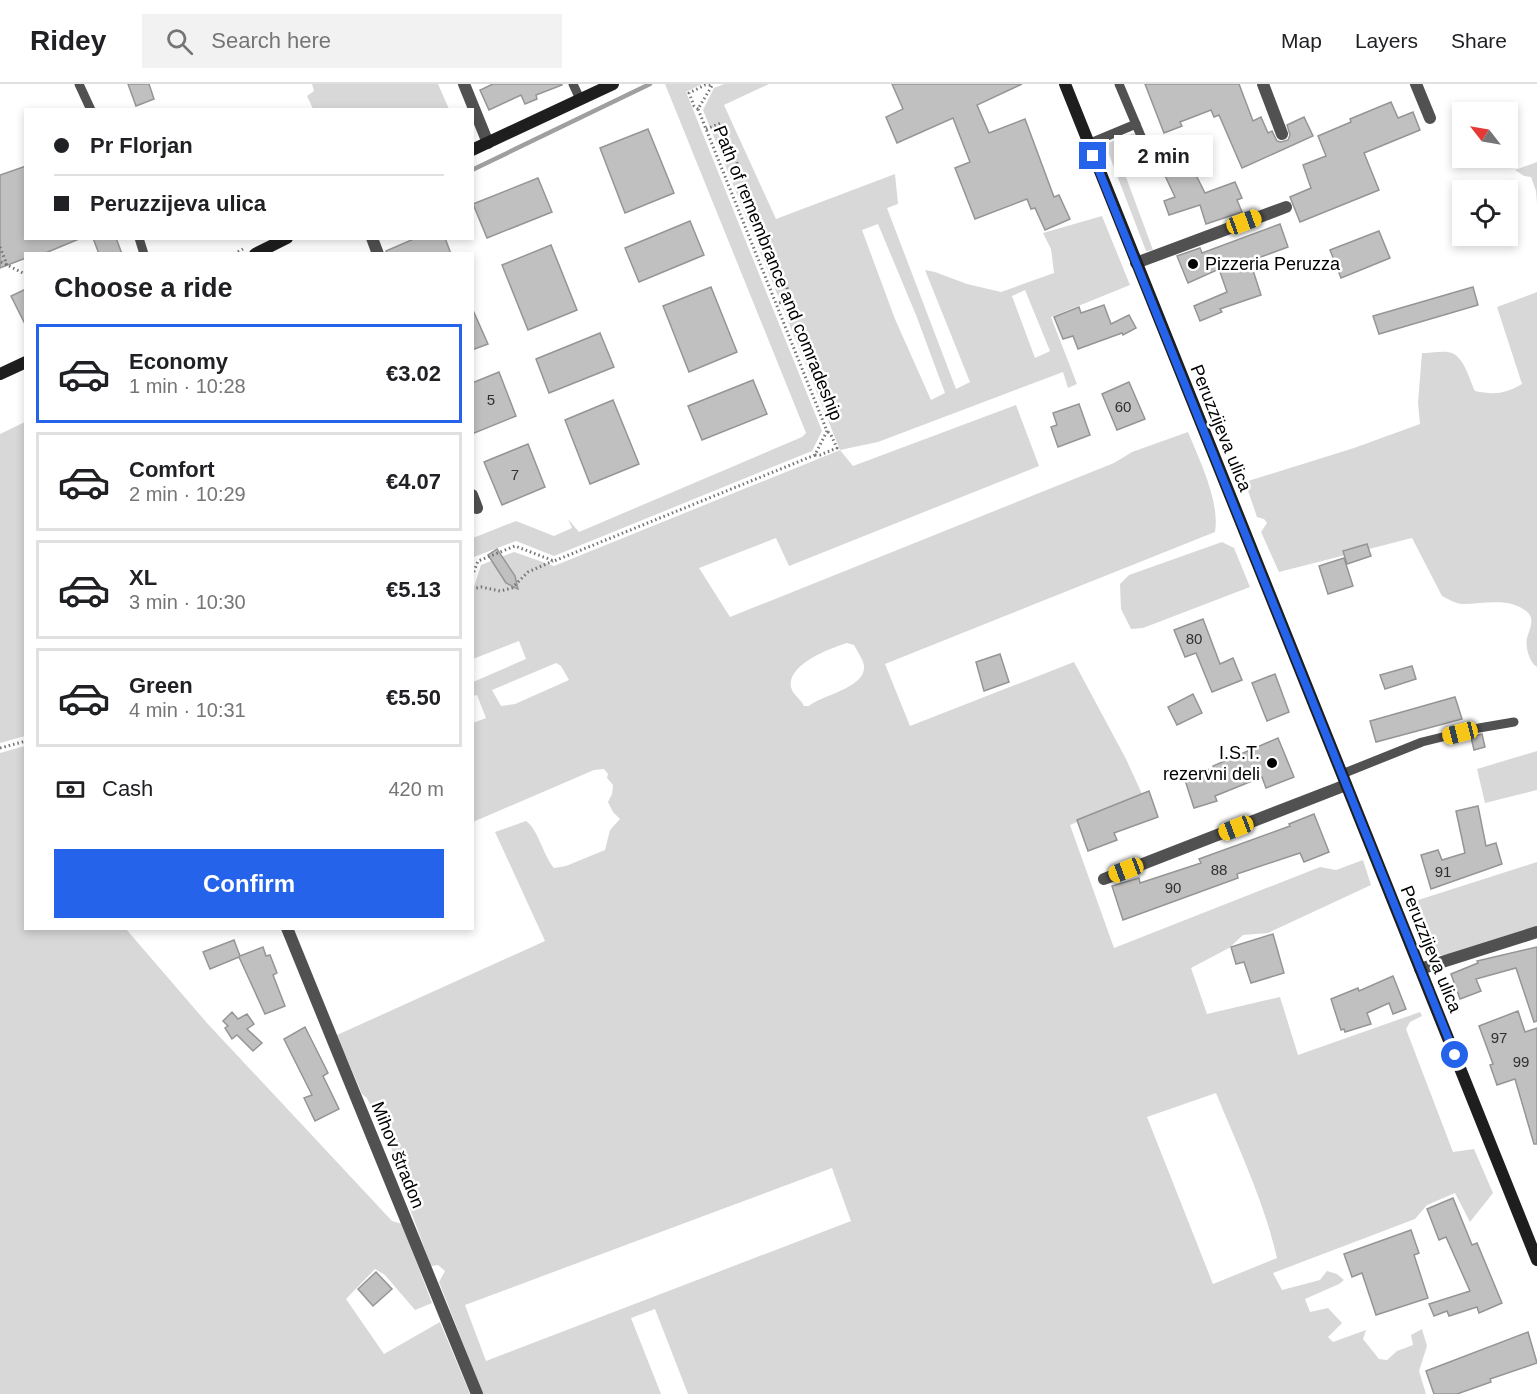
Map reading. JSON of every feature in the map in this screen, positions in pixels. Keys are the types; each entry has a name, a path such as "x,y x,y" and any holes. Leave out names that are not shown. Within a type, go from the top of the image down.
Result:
{"main road":[{"path":"474,149 613,84"},
{"name":"Peruzzijeva ulica","path":"1065,84 1537,1260"},
{"path":"259,252 283,240"},
{"path":"0,374 24,363"}],"street":[{"path":"464,84 474,108"},
{"path":"1263,84 1282,134"},
{"path":"1416,84 1430,118"},
{"path":"474,109 488,143"},
{"path":"1136,263 1286,207"},
{"path":"474,500 477,508"},
{"path":"1104,879 1344,780"},
{"name":"Mihov štradon","path":"288,930 477,1394"},
{"path":"1420,969 1537,932"}],"lane":[{"path":"79,84 90,108"},
{"path":"573,84 580,99"},
{"path":"1119,84 1146,148"},
{"path":"1088,144 1136,124"},
{"path":"1344,780 1422,742 1514,722"}],"path":[{"name":"Path of remembrance and comradeship","path":"712,84 698,109 827,431 815,454"},
{"path":"698,109 694,106 689,93 712,84"},
{"path":"706,129 721,123 791,298 776,304"},
{"path":"0,247 7,266"},
{"path":"1,262 24,274"},
{"path":"474,589 481,587 500,591 512,588 528,572 815,454 820,455 837,448 827,431"},
{"path":"474,571 478,561 515,546 554,561"},
{"path":"0,748 24,742"}],"shaded area":[{"path":"312,84 438,84 449,108 313,108 307,96 314,91"},
{"path":"665,84 702,84 686,92 822,431 812,451 554,556 516,541 474,557 474,538 516,521 554,536 572,528 568,519 579,532 802,437 806,433"},
{"path":"724,84 769,84 724,105 776,219 895,174 898,204 887,208 956,389 970,382 925,270 1001,292 1054,273 1051,249 1043,233 1102,216 1130,285 1051,317 1077,384 1068,388 1063,372 878,442 840,450 703,110 714,88","holes":["878,224 916,315 945,393 931,400 895,319 862,230","1025,290 1050,351 1035,358 1012,296"]},
{"path":"1134,133 1145,169 1126,177 1153,250 1146,251 1105,144"},
{"path":"1537,162 1537,204 1536,191 1531,177 1524,176 1515,170"},
{"path":"1537,292 1537,667 1527,649 1530,615 1523,609 1509,604 1494,602 1460,604 1442,596 1412,538 1279,572 1261,532 1267,523 1264,519 1257,517 1245,482 1354,448 1420,424 1418,403 1422,353 1452,353 1463,364 1475,391 1499,393 1522,384 1497,307"},
{"path":"1016,405 1039,466 789,566 776,538 699,568 730,617 1114,463 1132,452 1188,432 1212,495 1216,520 1215,532 885,664 910,726 1074,662 1126,759 1142,794 1070,825 1114,948 1320,867 1336,870 1363,860 1371,885 1268,933 1243,935 1229,948 1191,968 1207,1014 1280,997 1298,1055 1420,1012 1422,1016 1410,1022 1406,1029 1453,1152 1474,1149 1493,1193 1470,1222 1455,1193 1427,1205 1415,1219 1273,1273 1282,1290 1320,1280 1327,1271 1337,1274 1344,1280 1305,1299 1310,1312 1328,1308 1342,1323 1328,1337 1333,1342 1366,1330 1363,1339 1379,1359 1387,1360 1397,1351 1413,1345 1411,1335 1422,1329 1427,1346 1419,1371 1426,1394 688,1394 655,1309 631,1318 661,1394 483,1394 439,1282 445,1271 438,1265 431,1266 389,1142 367,1098 362,1094 337,1035 545,941 495,832 526,821 534,830 554,868 566,866 605,850 610,830 620,819 608,802 613,785 604,769 594,770 474,822 474,723 486,718 477,695 474,696 474,682 526,659 519,641 474,659 474,587 481,565 514,552 554,566 840,450 853,466","holes":["847,643 854,645 861,658 864,666 863,674 842,690 809,706 804,706 791,687 796,671 812,658","556,663 561,666 569,680 515,704 501,706 492,690","1216,1093 1258,1195 1277,1258 1213,1284 1147,1117","832,1168 851,1221 486,1361 465,1305"]},
{"path":"24,422 24,736 0,743 0,434"},
{"path":"1222,542 1234,548 1250,587 1143,628 1131,629 1121,609 1120,584 1129,575"},
{"path":"24,746 24,930 127,930 207,1023 392,1221 402,1224 432,1303 415,1310 385,1275 375,1269 346,1299 384,1354 440,1322 470,1394 0,1394 0,753"},
{"path":"1537,751 1537,790 1485,803 1477,769"},
{"path":"1537,862 1537,927 1444,956 1436,954 1412,902"}],"building":[{"path":"128,84 149,84 154,99 136,106"},
{"path":"493,84 562,85 536,95 537,99 525,104 521,95 489,110 480,90"},
{"path":"892,84 1022,84 977,105 989,133 1025,119 1054,197 1059,195 1070,219 1045,230 1035,208 1031,209 1027,199 975,219 955,168 970,162 953,118 897,143 886,117 903,109"},
{"path":"1145,84 1239,84 1253,121 1261,117 1268,133 1272,131 1277,141 1288,140 1290,135 1287,125 1304,117 1313,136 1242,168 1219,115 1214,117 1211,110 1180,122 1182,126 1164,133"},
{"path":"1391,102 1398,118 1413,112 1420,130 1364,153 1379,190 1300,222 1290,197 1311,188 1303,165 1326,156 1318,136 1351,122 1350,119"},
{"path":"648,129 674,193 625,213 600,148"},
{"path":"1185,153 1205,193 1235,182 1242,198 1237,200 1242,212 1206,224 1200,205 1169,215 1164,201 1175,197 1160,165"},
{"path":"24,167 24,240 77,240 48,252 24,252 24,259 0,268 0,175"},
{"path":"538,178 552,212 487,238 474,204"},
{"path":"690,221 704,255 639,282 625,248"},
{"path":"1280,224 1288,247 1250,261 1261,295 1220,309 1222,312 1200,321 1194,306 1227,292 1219,269 1188,283 1177,256 1200,248 1202,253"},
{"path":"1379,231 1390,258 1341,278 1330,250"},
{"path":"94,240 117,240 121,252 98,252"},
{"path":"411,240 446,240 450,252 386,252"},
{"path":"551,245 577,310 528,330 502,265"},
{"path":"711,287 737,352 689,372 663,306"},
{"path":"1473,287 1478,305 1379,334 1373,316"},
{"path":"24,290 24,322 11,296"},
{"path":"1104,305 1111,324 1129,315 1136,328 1123,335 1122,333 1078,349 1073,336 1063,339 1054,317 1079,307 1081,313"},
{"path":"474,312 488,344 474,349"},
{"path":"600,333 614,367 549,393 536,359"},
{"path":"499,372 516,416 474,433 474,382"},
{"path":"753,380 767,414 702,440 688,406"},
{"path":"1129,382 1145,419 1117,430 1102,394"},
{"path":"613,400 639,464 590,484 565,420"},
{"path":"1079,404 1090,435 1058,447 1051,427 1057,425 1053,413"},
{"path":"528,444 545,487 502,505 484,462"},
{"path":"1367,544 1371,556 1347,564 1343,551"},
{"path":"497,549 515,576 518,589 506,583 488,555"},
{"path":"1344,558 1353,586 1328,594 1319,566"},
{"path":"1203,619 1220,664 1233,658 1242,680 1212,692 1196,653 1185,657 1174,630"},
{"path":"1000,654 1009,682 984,691 976,662"},
{"path":"1412,666 1416,679 1385,689 1380,675"},
{"path":"1275,674 1289,712 1267,721 1252,683"},
{"path":"1193,694 1202,713 1177,725 1168,707"},
{"path":"1455,697 1462,719 1376,742 1370,721"},
{"path":"1482,734 1485,747 1474,750 1471,737"},
{"path":"1278,738 1294,777 1266,788 1262,777 1215,796 1217,801 1194,808 1184,777 1214,768 1213,766"},
{"path":"1149,791 1158,817 1114,833 1117,840 1088,851 1077,820"},
{"path":"1478,806 1486,846 1496,843 1502,864 1431,889 1421,855 1438,850 1442,860 1465,853 1456,811"},
{"path":"1314,814 1329,852 1304,862 1300,853 1237,874 1238,878 1123,920 1112,886 1139,878 1140,883 1201,863 1199,859 1290,826 1289,824"},
{"path":"1273,934 1284,973 1251,983 1244,962 1236,964 1231,947"},
{"path":"234,940 240,956 263,947 266,956 270,955 277,973 273,975 285,1006 265,1014 239,957 210,969 203,952"},
{"path":"1537,947 1537,1021 1534,1022 1516,968 1476,979 1481,991 1460,999 1451,974 1478,963 1477,961"},
{"path":"1393,976 1406,1009 1393,1014 1389,1003 1367,1013 1371,1024 1345,1032 1344,1029 1341,1030 1331,999 1358,988 1359,991"},
{"path":"1518,1011 1525,1032 1537,1028 1537,1144 1534,1144 1515,1079 1497,1085 1490,1065 1493,1064 1479,1026"},
{"path":"232,1012 238,1019 247,1014 254,1024 247,1029 262,1043 253,1051 237,1035 232,1039 225,1028 228,1026 223,1021"},
{"path":"305,1027 328,1073 323,1076 339,1109 315,1121 304,1098 312,1095 284,1039"},
{"path":"1453,1198 1472,1245 1477,1243 1502,1303 1479,1313 1477,1307 1449,1316 1447,1311 1434,1316 1429,1304 1470,1291 1446,1237 1439,1240 1427,1209"},
{"path":"1411,1230 1419,1253 1414,1255 1428,1298 1376,1315 1362,1273 1352,1277 1344,1254"},
{"path":"376,1272 392,1289 373,1306 358,1289"},
{"path":"1528,1332 1537,1363 1490,1379 1491,1382 1457,1394 1434,1394 1426,1371"}],"waterway":[{"path":"474,169 650,84"}],"place":[{"name":"Pizzeria Peruzza","path":"1193,264"},
{"name":"I.S.T. rezervni deli","path":"1272,763"}],"route":[{"path":"1093,156 1455,1055"}]}
